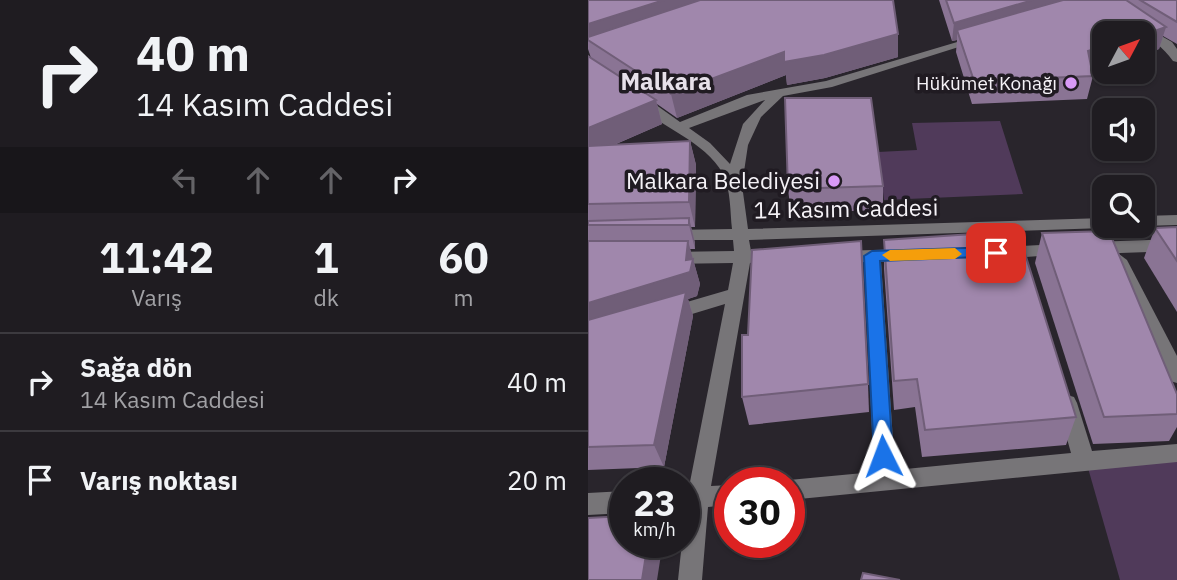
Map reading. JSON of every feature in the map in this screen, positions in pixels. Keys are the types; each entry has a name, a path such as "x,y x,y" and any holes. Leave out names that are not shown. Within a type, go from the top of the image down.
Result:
{"street":[{"path":"1102,0 1124,19 1172,45 1177,58"},
{"path":"681,127 752,98 780,95 828,84 996,34"},
{"path":"628,92 681,127 722,161 735,187"},
{"path":"698,467 743,257 735,187 740,151 747,128 758,108 780,95"},
{"path":"1155,221 1177,220"},
{"name":"14 Kasım Caddesi","path":"650,236 975,229 1092,224"},
{"path":"981,253 1023,259 1113,247 1177,245"},
{"path":"1113,247 1177,374"},
{"name":"14 Kasım Caddesi","path":"817,257 926,254"},
{"path":"872,256 885,481"},
{"name":"14 Kasım Caddesi","path":"653,258 768,257"},
{"path":"650,320 736,294"},
{"path":"1061,384 1085,463"},
{"path":"805,488 1177,453"},
{"path":"588,504 609,503"},
{"path":"690,558 690,580"}],"shaded area":[{"path":"1000,121 1023,194 884,200 878,152 917,150 912,123"},
{"path":"1177,461 1177,580 1120,580 1088,468"}],"building":[{"path":"588,0 664,0 588,24"},
{"path":"700,0 893,0 898,34 824,55 784,62 784,52 671,94 588,40 588,37"},
{"path":"946,0 1033,0 954,23"},
{"path":"1063,0 1126,0 1166,27 1155,31 1155,21 1092,21 1092,50 1088,51 1092,76 974,81 957,30"},
{"path":"1140,0 1177,0 1177,22"},
{"path":"588,56 656,100 588,128"},
{"name":"Malkara Belediyesi","path":"785,98 871,98 883,186 788,189"},
{"path":"690,141 689,202 588,204 588,146"},
{"path":"689,218 689,225 588,225 588,221"},
{"path":"1177,227 1177,261 1155,228"},
{"path":"1018,231 1076,417 925,430 917,379 894,381 884,240"},
{"path":"1092,232 1092,238 1112,238 1177,394 1177,414 1104,417 1042,233"},
{"path":"588,241 688,241 686,260 693,259 690,272 588,303"},
{"path":"861,241 868,384 742,397 742,335 748,335 752,250"},
{"path":"686,292 654,445 588,447 588,320"},
{"path":"609,517 609,558 645,558 642,580 588,580 588,518"},
{"path":"863,573 900,580 861,580"}],"slow traffic":[{"path":"890,255 955,254"}],"place":[{"name":"Hükümet Konağı","path":"1071,83"},
{"name":"Malkara Belediyesi","path":"834,181"}],"district":[{"name":"Malkara","path":"666,82"}],"route":[{"path":"883,456 872,256 996,253"}]}
